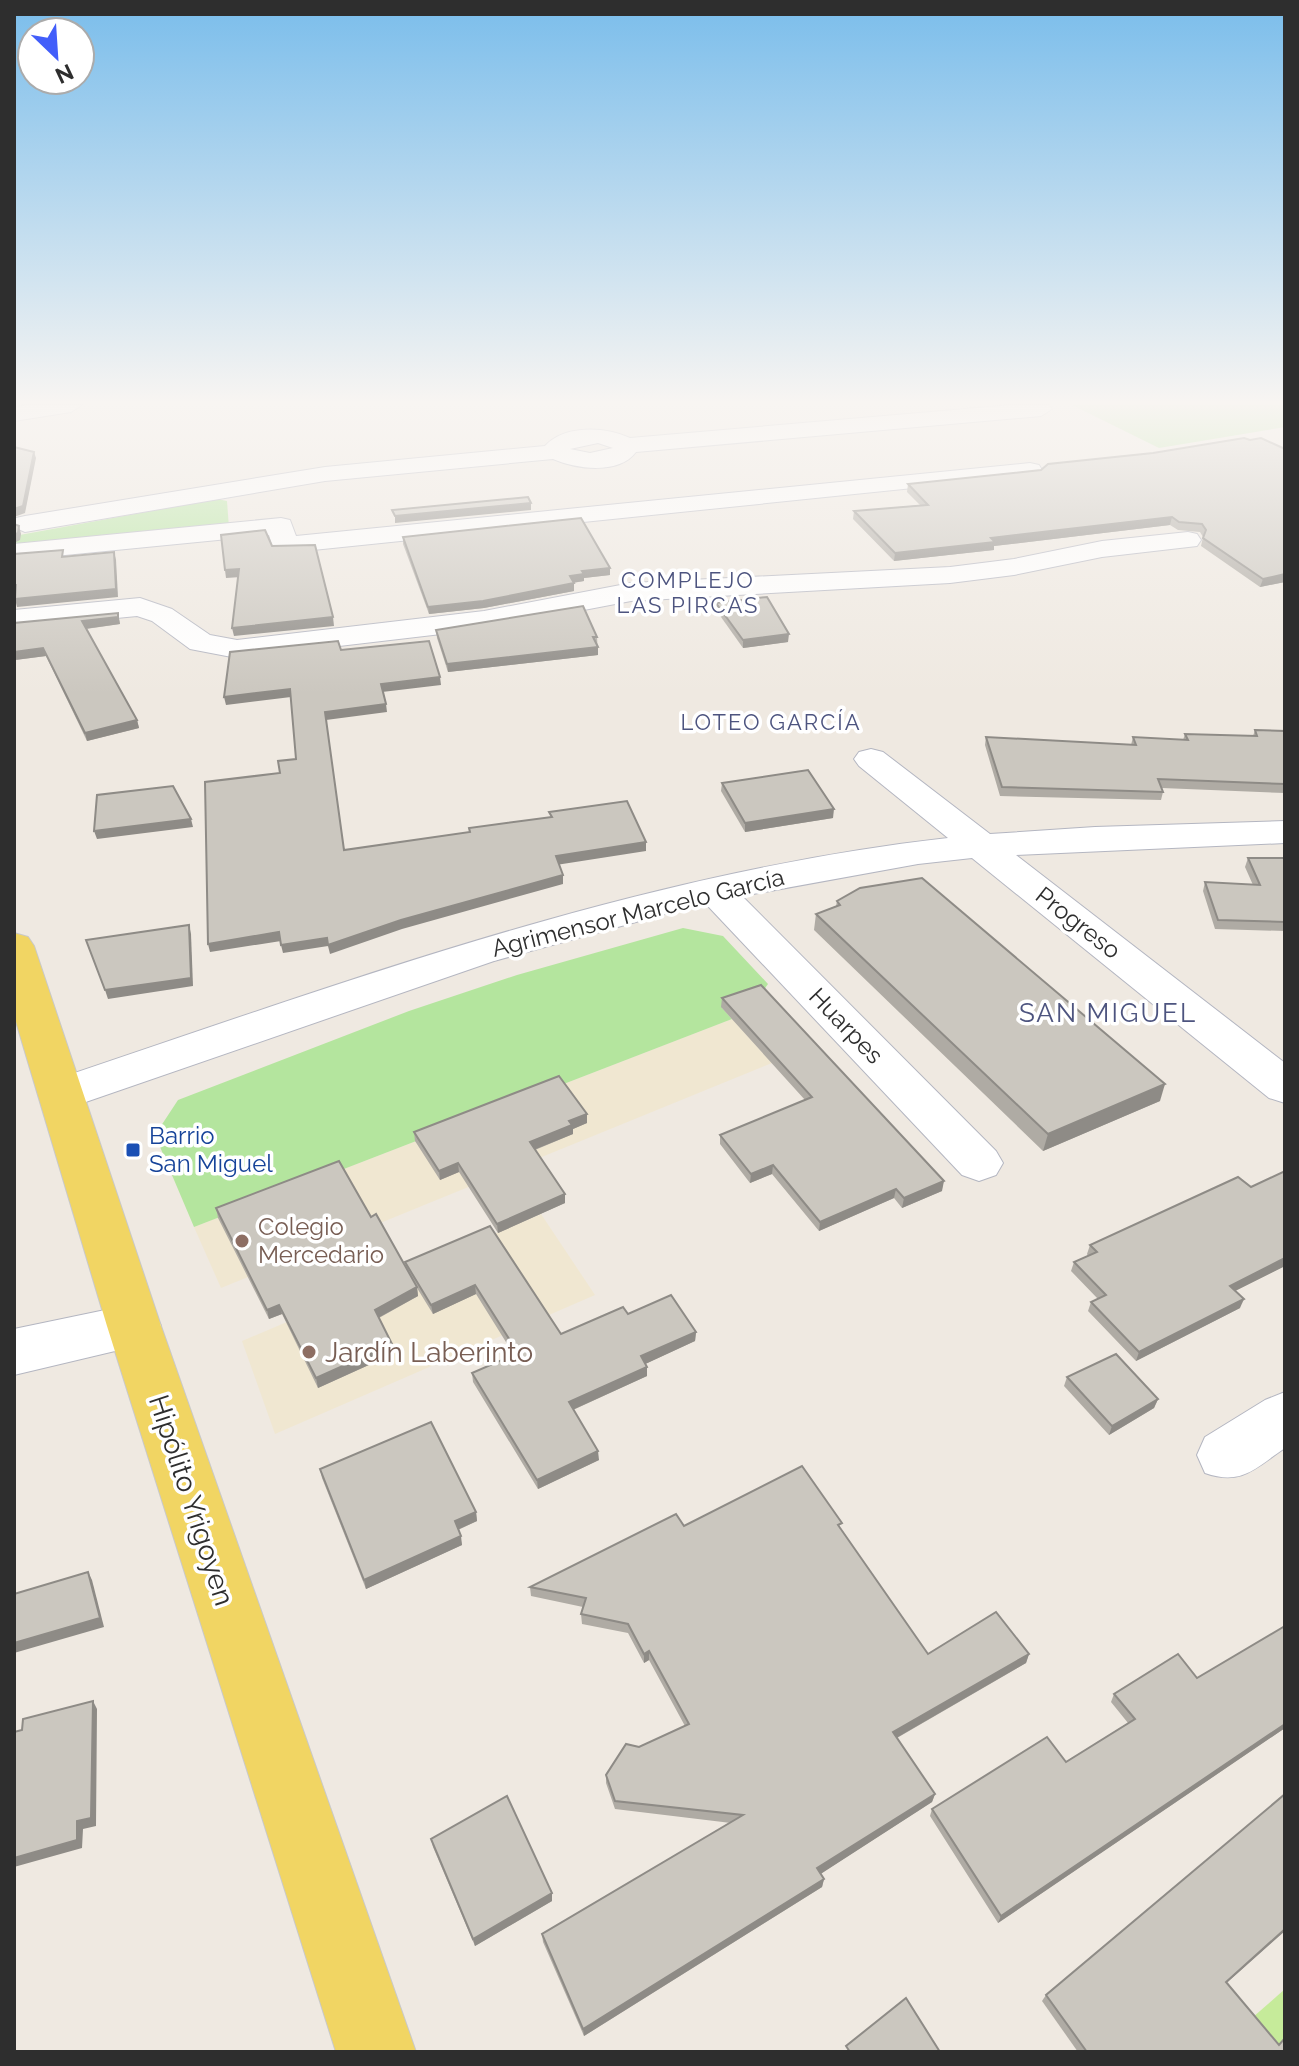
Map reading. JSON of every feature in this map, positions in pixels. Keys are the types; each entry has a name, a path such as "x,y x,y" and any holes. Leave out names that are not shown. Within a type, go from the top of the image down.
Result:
{"main road":[{"name":"Hipólito Yrigoyen","path":"14,946 134,1326 376,2052"}],"street":[{"path":"14,526 161,501"},
{"path":"14,552 281,526 284,545 718,501"},
{"path":"14,619 140,607 162,615 201,643 237,649 484,620 631,592 963,574 1014,567 1091,550 1188,540"},
{"name":"Progreso","path":"871,759 1285,1087"},
{"name":"Agrimensor Marcelo García","path":"61,1094 479,952 713,889 918,853 981,846 1095,838 1285,832"},
{"name":"Huarpes","path":"713,889 979,1163"},
{"path":"14,1352 134,1326"},
{"path":"1226,1455 1285,1417"}],"shaded area":[{"name":"Colegio Mercedario","path":"732,1019 772,1063 221,1288 194,1227"},
{"path":"541,1214 595,1295 275,1434 242,1341"}],"green space":[{"path":"204,501 227,501 229,528 14,549 14,536"},
{"path":"683,928 723,936 768,984 761,994 722,1008 732,1019 194,1227 155,1135 178,1100 409,1011 517,975"},
{"path":"1285,1989 1285,2052 1213,2052"}],"building":[{"path":"14,501 24,501 23,506 14,509"},
{"path":"482,501 531,503 395,516 392,510"},
{"path":"925,501 1285,501 1285,574 1263,579 1203,538 1206,530 1202,524 1179,522 1172,517 991,538 995,542 895,553 854,511 928,505"},
{"path":"581,518 610,568 582,571 584,574 570,576 574,583 483,601 428,607 403,537"},
{"path":"14,524 19,526 18,533 14,535"},
{"path":"265,530 272,546 315,545 333,617 232,628 239,569 225,570 221,535"},
{"path":"63,550 62,557 114,552 116,589 15,599 14,554"},
{"path":"767,597 789,634 743,640 716,603"},
{"path":"583,606 597,637 593,637 598,647 447,664 436,630"},
{"path":"118,613 118,617 82,621 137,720 85,733 43,648 14,652 14,623"},
{"path":"338,641 341,650 429,641 440,677 381,684 386,704 325,712 344,850 470,832 469,828 552,817 549,812 627,801 646,842 556,856 563,875 401,920 328,945 327,938 281,945 279,932 208,944 205,782 280,773 278,761 296,759 290,689 224,697 230,652"},
{"path":"1255,730 1285,731 1285,784 1158,779 1163,792 1002,787 986,737 1136,745 1133,737 1188,740 1185,734 1257,736"},
{"path":"808,770 834,809 745,823 722,783"},
{"path":"173,786 191,819 94,831 97,795"},
{"path":"1248,858 1285,858 1285,922 1218,920 1205,882 1260,885"},
{"path":"922,878 1165,1084 1048,1134 816,914 840,905 837,901 860,888"},
{"path":"189,925 191,978 105,990 86,940"},
{"path":"761,985 944,1181 904,1198 896,1189 820,1222 773,1165 751,1174 720,1135 812,1097 722,998"},
{"path":"559,1076 587,1114 569,1121 572,1125 530,1142 565,1194 497,1224 458,1163 439,1171 414,1132"},
{"path":"339,1161 371,1217 376,1214 417,1287 375,1310 392,1344 316,1378 279,1305 267,1310 216,1208"},
{"path":"1285,1171 1285,1258 1230,1286 1244,1299 1139,1352 1091,1302 1106,1295 1074,1262 1097,1252 1090,1245 1238,1177 1251,1187"},
{"path":"490,1226 561,1334 623,1307 628,1314 671,1295 696,1332 641,1356 647,1367 569,1402 598,1451 537,1480 472,1373 518,1353 475,1285 431,1305 405,1262"},
{"path":"1116,1354 1158,1399 1112,1426 1067,1377"},
{"path":"431,1422 476,1512 455,1521 461,1536 364,1580 320,1469"},
{"path":"802,1466 842,1523 838,1525 928,1654 996,1612 1029,1654 893,1732 935,1794 817,1868 824,1879 583,2029 542,1934 743,1815 615,1801 606,1775 626,1744 639,1747 689,1724 649,1651 644,1654 628,1624 581,1614 586,1598 530,1587 676,1514 684,1526"},
{"path":"88,1572 100,1618 14,1643 14,1594"},
{"path":"1285,1626 1285,1724 1001,1916 932,1809 1047,1737 1066,1762 1135,1719 1114,1694 1178,1654 1197,1678"},
{"path":"93,1701 91,1818 77,1821 77,1840 14,1858 14,1732 22,1730 23,1719"},
{"path":"1285,1794 1285,1929 1226,1982 1279,2045 1285,2038 1285,2052 1087,2052 1046,1995"},
{"path":"507,1796 552,1893 473,1939 431,1839"},
{"path":"906,1998 940,2052 850,2052 846,2046"}],"place":[{"name":"Barrio San Miguel","path":"133,1150"},
{"name":"Colegio Mercedario","path":"242,1241"},
{"name":"Jardín Laberinto","path":"309,1352"}],"district":[{"name":"COMPLEJO LAS PIRCAS","path":"688,592"},
{"name":"LOTEO GARCÍA","path":"771,722"},
{"name":"SAN MIGUEL","path":"1108,1013"}]}
